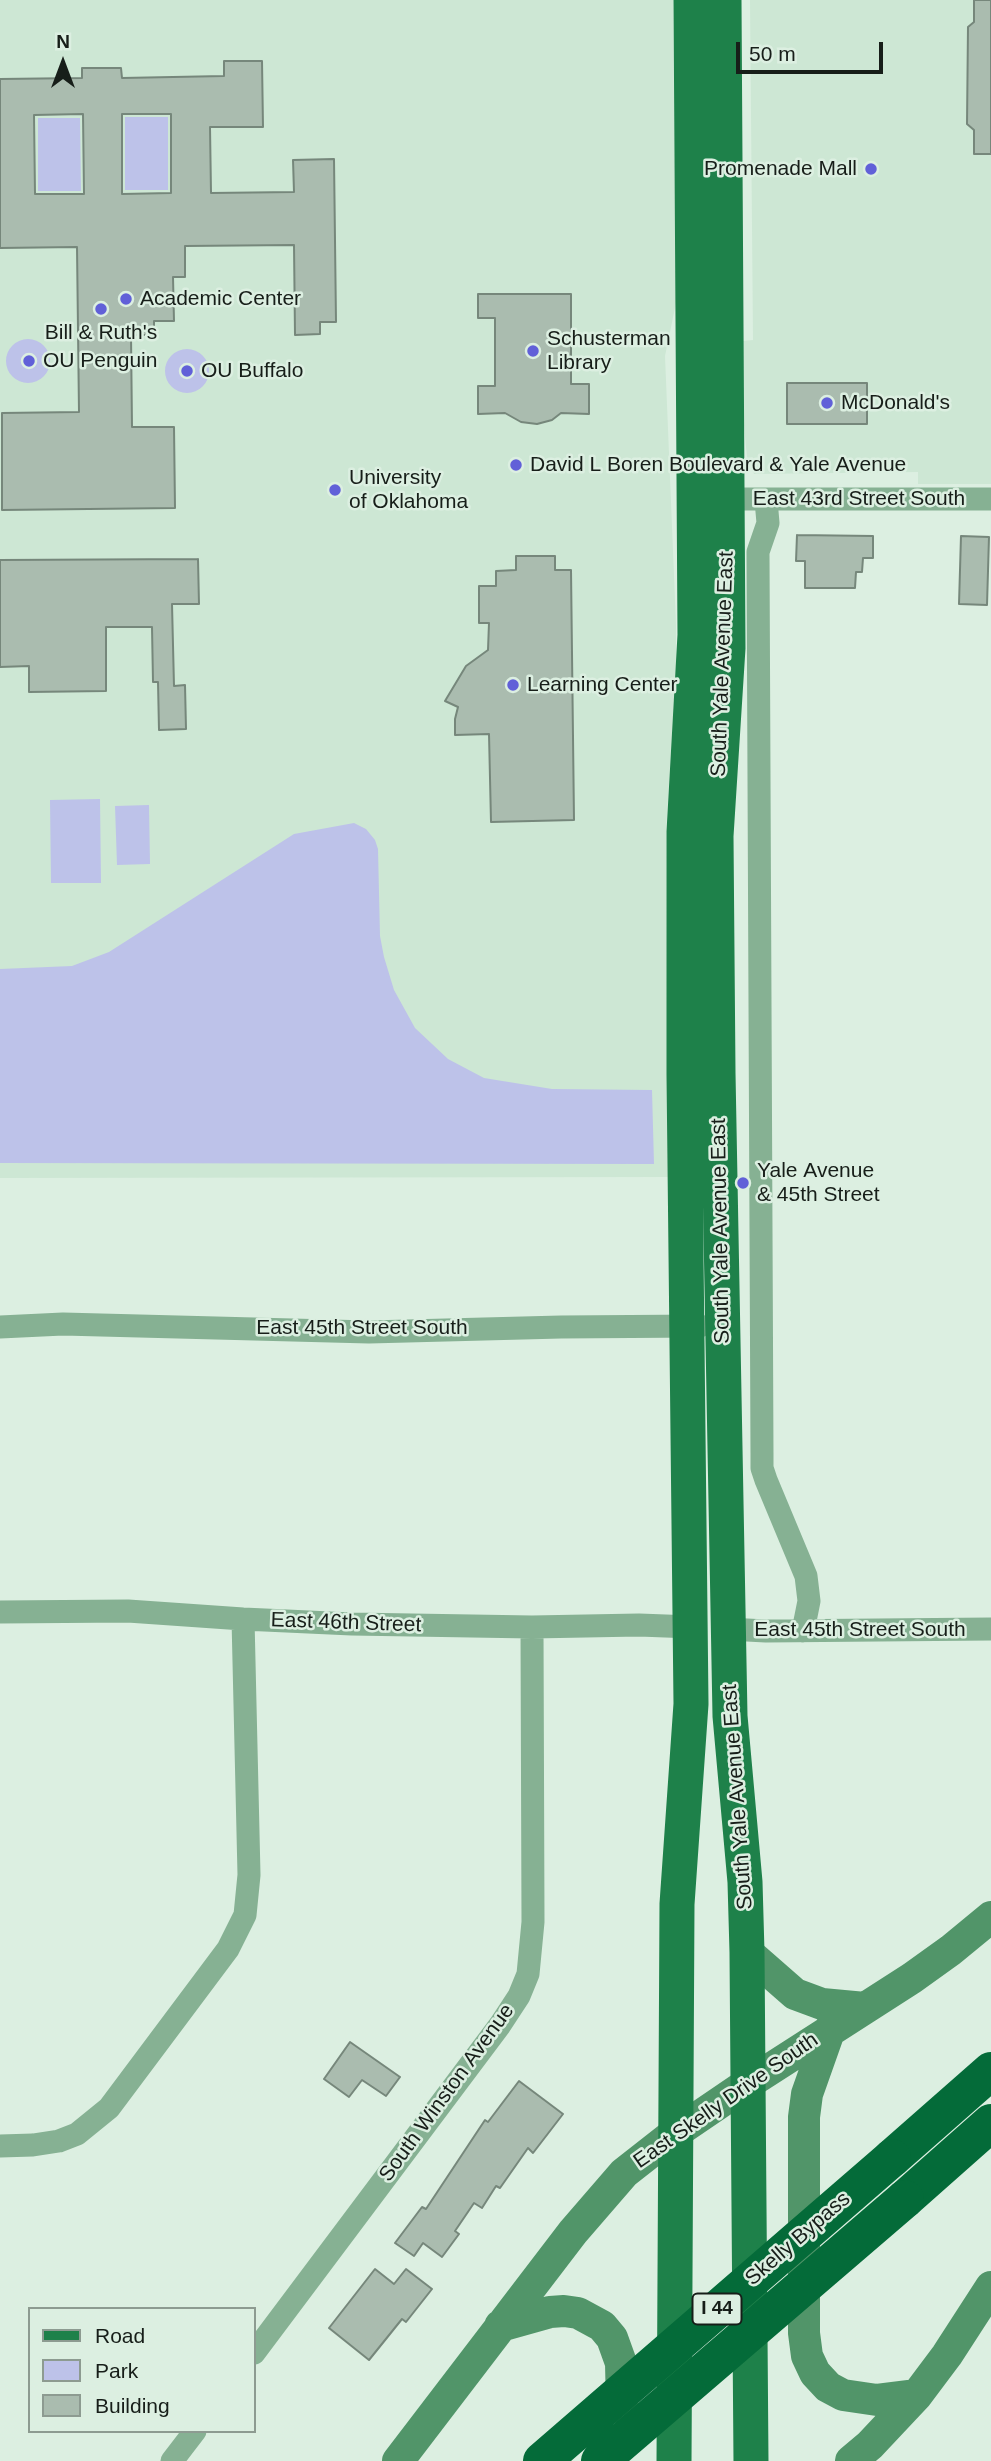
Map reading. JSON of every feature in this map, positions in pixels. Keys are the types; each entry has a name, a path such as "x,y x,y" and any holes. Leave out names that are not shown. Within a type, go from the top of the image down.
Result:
{"highway":[{"name":"Skelly Bypass","path":"542,2461 991,2071"},
{"name":"Skelly Bypass","path":"600,2461 991,2123"}],"main road":[{"name":"South Yale Avenue East","path":"691,0 711,498 728,648 716,836 718,1073 730,1716 745,1882 747,1952 751,2461"},
{"name":"South Yale Avenue East","path":"674,2461 677,1893 689,1750 692,1627 684,1073 684,832 695,635 711,498 724,0"},
{"path":"684,1073 718,1073"},
{"path":"692,1627 728,1629"},
{"name":"East Skelly Drive South","path":"398,2461 500,2326 600,2199 624,2173 675,2133 951,1950 991,1917"},
{"path":"747,1952 795,1994 822,2004 865,2008"},
{"path":"830,2029 807,2094 804,2117 804,2333 807,2356 821,2380 843,2395 877,2400 916,2395"},
{"path":"851,2461 870,2445 916,2395 947,2355 991,2287"},
{"path":"500,2326 550,2312 564,2311 578,2313 602,2326 612,2337 621,2363 623,2461"}],"street":[{"name":"East 43rd Street South","path":"711,498 991,499"},
{"name":"South Yale Avenue East","path":"766,500 768,523 758,552 762,1460 772,1495 806,1576 808,1601 803,1631"},
{"name":"East 45th Street South","path":"0,1327 63,1324 369,1332 723,1326"},
{"name":"East 46th Street","path":"0,1612 128,1611 243,1619 532,1627 692,1627"},
{"path":"0,2146 33,2146 59,2141 77,2134 109,2108 228,1949 245,1915 249,1875 243,1619"},
{"name":"South Winston Avenue","path":"256,2350 500,2025 519,1996 528,1974 533,1922 532,1627"},
{"name":"East 45th Street South","path":"728,1629 991,1629"},
{"path":"172,2461 193,2433"}],"shaded area":[{"name":"University of Oklahoma","path":"0,0 673,0 676,303 665,356 676,624 666,833 668,1177 0,1178"},
{"name":"Promenade Mall","path":"750,0 991,0 991,484 918,484 918,472 754,474 747,457 744,426 743,341 753,340"}],"green space":[{"path":"125,117 168,117 168,190 125,190"},
{"path":"38,118 80,118 81,191 38,191"},
{"path":"28,339 37,340 44,345 49,352 49,370 44,377 37,382 28,383 19,382 12,377 7,370 6,361 7,352 12,345 19,340"},
{"path":"187,349 202,356 209,371 202,386 187,393 172,386 165,371 172,356"},
{"path":"100,799 101,883 51,883 50,800"},
{"path":"149,805 150,864 117,865 115,806"},
{"path":"354,823 366,829 378,849 380,936 384,957 394,990 415,1028 448,1059 484,1078 552,1089 652,1090 654,1164 0,1163 0,969 72,966 109,952 294,834"}],"building":[{"path":"974,0 991,0 991,154 974,154 974,130 967,124 968,27 974,22"},
{"name":"Academic Center","path":"224,61 262,61 263,127 210,127 211,193 294,192 293,160 334,159 336,322 320,322 320,334 295,335 294,245 185,246 185,277 173,277 174,321 154,321 154,335 131,335 132,427 174,427 175,508 2,510 2,413 79,412 77,247 0,248 0,79 82,78 82,68 121,68 122,78 224,76","holes":["83,114 84,194 35,194 34,115","122,114 171,114 171,193 122,194"]},
{"name":"Schusterman Library","path":"478,294 571,294 571,384 589,384 589,414 561,413 552,420 537,424 521,422 505,413 478,414 478,386 495,386 495,318 478,318"},
{"name":"McDonald's","path":"787,383 867,383 867,424 787,424"},
{"path":"797,535 873,536 873,558 863,558 862,572 856,572 855,588 805,588 805,561 796,561"},
{"path":"961,536 989,537 987,605 959,604"},
{"name":"Learning Center","path":"516,556 555,556 555,570 571,570 574,820 491,822 489,734 455,735 458,707 445,701 466,666 488,650 489,623 479,623 479,586 496,586 496,571 516,570"},
{"path":"198,559 199,604 172,604 174,686 185,685 186,729 159,730 158,682 153,682 152,627 106,627 106,691 29,692 29,666 0,667 0,560"},
{"path":"350,2042 400,2077 386,2096 362,2080 349,2097 324,2079"},
{"path":"519,2081 563,2114 533,2153 528,2148 500,2188 496,2186 482,2208 474,2203 455,2231 459,2234 442,2257 423,2243 414,2256 395,2243 422,2207 426,2209 485,2120 488,2122"},
{"path":"375,2269 394,2284 406,2269 432,2289 406,2322 402,2319 369,2360 329,2328"}],"place":[{"name":"Promenade Mall","path":"871,169"},
{"name":"Academic Center","path":"126,299"},
{"name":"Bill & Ruth's","path":"101,309"},
{"name":"Schusterman Library","path":"533,351"},
{"name":"OU Penguin","path":"29,361"},
{"name":"OU Buffalo","path":"187,371"},
{"name":"McDonald's","path":"827,403"},
{"name":"David L Boren Boulevard & Yale Avenue","path":"516,465"},
{"name":"University of Oklahoma","path":"335,490"},
{"name":"Learning Center","path":"513,685"},
{"name":"Yale Avenue & 45th Street","path":"743,1183"}]}
